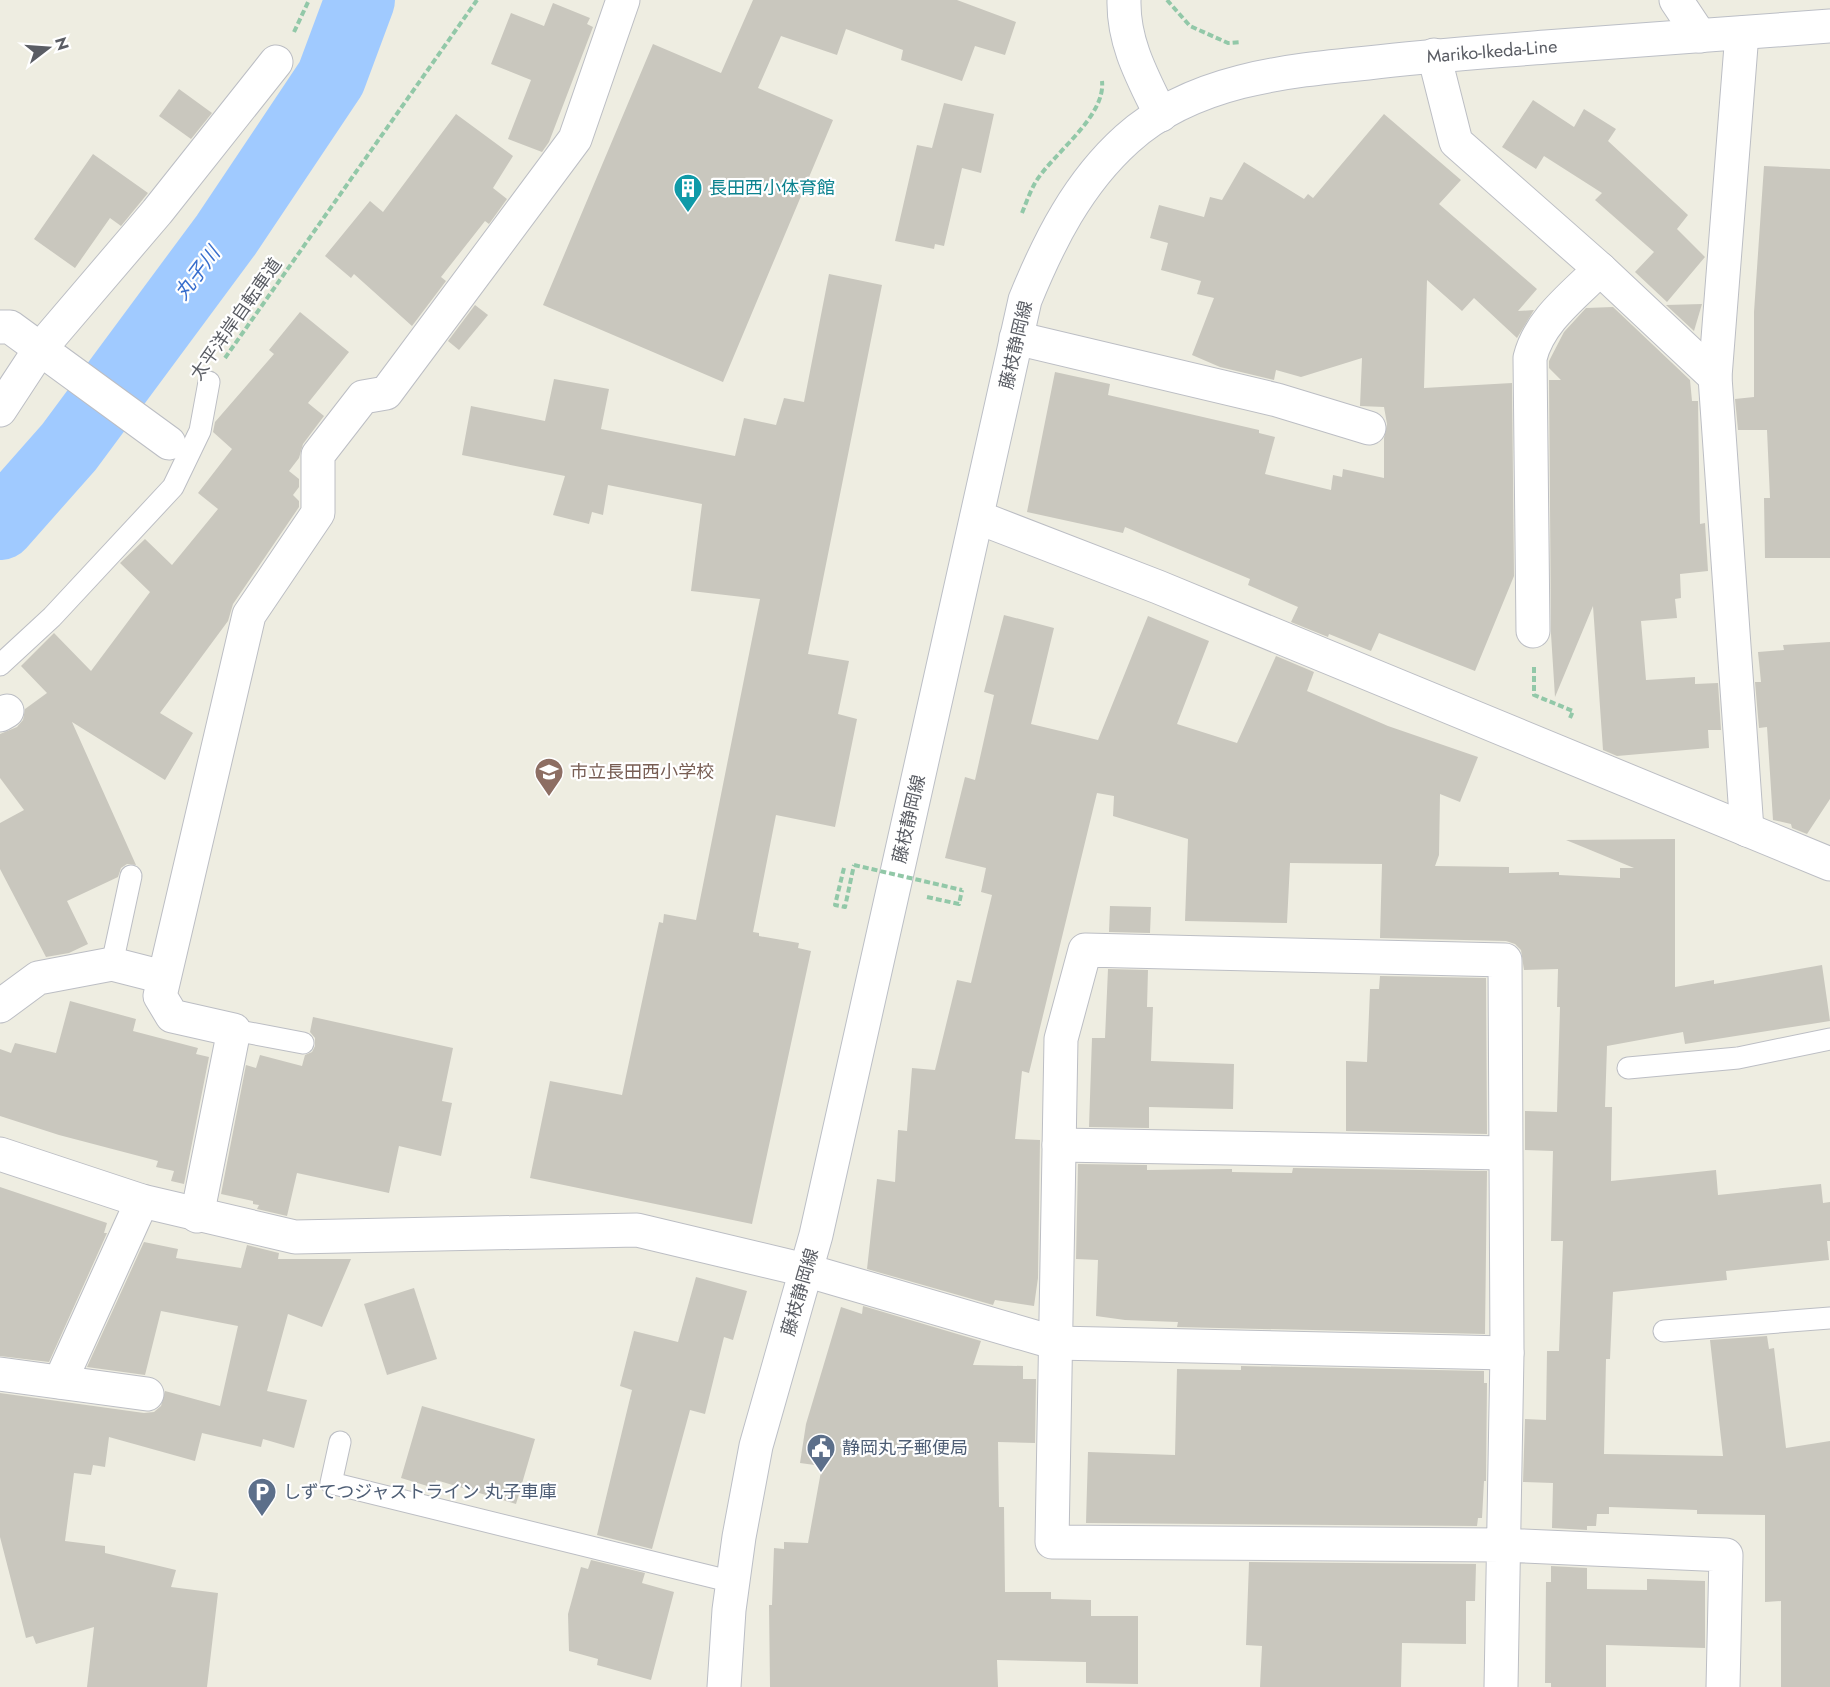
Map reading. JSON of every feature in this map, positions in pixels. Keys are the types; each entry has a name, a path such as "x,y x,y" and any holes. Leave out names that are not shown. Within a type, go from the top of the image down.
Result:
{"street":[{"path":"197,1216 234,1030 172,1016 160,996 249,615 318,513 318,455 363,397 386,393 575,139 623,0"},
{"path":"1124,0 1133,59 1161,115"},
{"path":"1676,0 1700,36"},
{"name":"Mariko-Ikeda-Line","path":"1161,115 1192,98 1282,72 1434,55 1830,26"},
{"path":"1742,33 1715,376 1747,830"},
{"path":"1434,55 1456,142 1600,269 1715,376"},
{"path":"0,410 47,355 276,62"},
{"name":"藤枝静岡線","path":"724,1687 733,1582 756,1446 816,1235 1025,300 1044,253 1078,194 1127,138 1161,115"},
{"path":"1533,631 1530,358 1534,342 1542,328 1600,269"},
{"path":"0,327 10,327 162,438"},
{"path":"1017,338 1276,400 1369,428"},
{"path":"977,517 1158,586 1830,864"},
{"path":"1501,1687 1502,1545 1508,1353 1505,960 1085,950 1061,1039 1052,1542 1502,1545 1726,1555 1723,1687"},
{"path":"0,1006 38,978 112,964 163,977"},
{"path":"1059,1146 1505,1153"},
{"path":"0,1154 142,1201 197,1216 295,1237 637,1230 805,1270 1056,1343 1508,1353"},
{"path":"60,1382 142,1201"},
{"path":"0,1374 147,1394"}],"lane":[{"path":"0,665 67,600 173,487 200,431 208,382"},
{"path":"112,964 131,876"},
{"path":"234,1030 303,1042"},
{"path":"1628,1068 1738,1058 1830,1039"},
{"path":"1664,1330 1830,1318"},
{"path":"340,1442 331,1483 733,1582"}],"path":[{"name":"太平洋岸自転車道","path":"208,382 477,0"},
{"path":"1533,631 1534,695 1573,711 1557,752"},
{"path":"844,868 835,905 845,907 854,865 962,890 959,904 927,896"},
{"path":"921,885 924,873"}],"building":[{"name":"長田西小体育館","path":"753,0 957,0 1016,22 1005,55 975,46 962,81 901,60 903,50 846,29 837,55 781,36 758,88 833,120 723,382 543,305 653,44 721,73"},
{"path":"553,3 590,18 587,24 593,27 549,142 542,152 508,139 531,80 491,64 511,13 544,26"},
{"path":"179,89 212,113 191,139 159,116"},
{"path":"1533,100 1574,127 1584,109 1616,129 1608,141 1688,215 1677,229 1705,257 1667,302 1635,272 1654,252 1595,200 1602,193 1544,156 1536,169 1502,147"},
{"path":"944,103 994,114 981,173 962,168 944,246 935,244 934,249 895,241 917,145 932,148"},
{"path":"456,114 513,156 493,188 507,199 489,224 485,221 441,277 446,281 412,326 354,274 351,278 325,256 370,201 383,212"},
{"path":"1384,114 1461,180 1439,204 1537,289 1518,311 1534,310 1517,338 1474,298 1462,311 1427,280 1424,388 1512,383 1514,576 1475,671 1379,633 1371,651 1291,622 1298,607 1248,585 1250,579 1125,527 1123,533 1027,512 1055,372 1110,384 1108,395 1259,430 1259,433 1275,437 1265,474 1331,490 1333,475 1342,477 1343,469 1384,478 1384,438 1387,424 1384,407 1360,406 1362,358 1301,377 1276,370 1274,380 1220,367 1192,355 1214,298 1197,294 1201,281 1161,270 1168,243 1150,238 1159,205 1204,217 1210,197 1222,200 1244,162 1304,199 1308,194 1313,198"},
{"path":"93,154 148,193 121,226 110,218 75,268 34,239"},
{"path":"1764,166 1830,169 1830,558 1765,558 1764,498 1770,498 1767,430 1738,430 1735,399 1754,397 1754,312"},
{"path":"829,274 882,285 808,654 849,661 838,714 857,719 835,827 776,815 753,932 759,933 759,936 799,943 798,948 811,951 752,1224 530,1178 550,1081 622,1095 659,922 663,923 664,914 696,920 760,599 691,591 702,504 608,485 603,515 592,512 589,524 553,515 565,476 462,455 471,406 545,421 554,379 609,389 601,429 735,456 744,418 776,425 784,398 804,402"},
{"path":"1702,304 1694,331 1666,305"},
{"path":"475,305 488,315 459,350 448,341"},
{"path":"1613,307 1690,380 1692,401 1698,401 1700,524 1705,523 1708,571 1680,574 1681,598 1675,599 1677,618 1641,621 1646,680 1695,677 1695,684 1718,683 1721,730 1708,730 1709,748 1617,756 1603,750 1593,606 1555,697 1551,634 1549,380 1561,380 1549,368 1549,361 1564,332 1586,308"},
{"path":"300,312 349,352 308,403 324,416 303,444 299,458 289,471 299,479 299,487 293,495 299,501 299,507 233,604 228,621 160,713 193,733 165,780 72,722 136,865 127,864 121,868 118,877 67,901 88,944 69,953 46,957 0,869 0,823 24,810 0,778 0,734 17,727 23,720 25,709 47,693 21,666 54,633 91,671 150,592 120,563 145,539 172,565 218,509 198,493 232,449 213,432 215,422 274,354 269,350"},
{"path":"1004,615 1054,628 1031,724 1098,740 1148,616 1209,641 1177,724 1237,743 1276,656 1314,672 1307,691 1388,726 1478,757 1460,802 1440,794 1439,855 1435,866 1509,867 1509,873 1559,872 1559,875 1620,878 1620,868 1634,868 1566,840 1675,839 1675,987 1714,980 1714,984 1822,965 1830,1021 1685,1044 1683,1032 1607,1046 1605,1107 1612,1107 1611,1181 1716,1170 1718,1195 1821,1184 1823,1203 1830,1202 1830,1241 1827,1241 1829,1260 1726,1271 1727,1280 1613,1292 1610,1359 1606,1359 1604,1454 1723,1456 1710,1340 1767,1336 1769,1349 1774,1348 1786,1448 1830,1441 1830,1687 1781,1687 1781,1601 1765,1602 1765,1515 1697,1514 1697,1510 1609,1507 1609,1514 1597,1514 1596,1526 1587,1526 1587,1530 1552,1528 1553,1483 1523,1482 1525,1419 1546,1420 1547,1351 1559,1351 1563,1241 1551,1241 1553,1151 1525,1150 1525,1111 1557,1112 1560,1007 1557,1007 1558,969 1524,970 1521,950 1515,944 1506,941 1380,938 1382,864 1290,863 1287,923 1185,921 1188,839 1113,816 1114,796 1097,793 1029,1073 1022,1071 1015,1139 1040,1140 1038,1278 1034,1306 995,1300 993,1305 867,1269 877,1179 895,1182 898,1130 907,1131 912,1068 935,1070 957,980 971,983 992,895 981,892 986,868 945,858 965,777 975,780 994,695 984,692"},
{"path":"1830,642 1830,799 1807,834 1792,828 1791,824 1773,820 1767,727 1759,728 1755,682 1761,682 1758,652 1784,650 1783,645"},
{"path":"1110,906 1151,907 1150,933 1109,932"},
{"path":"1108,969 1148,970 1147,1007 1153,1007 1151,1061 1234,1064 1233,1109 1149,1107 1149,1128 1089,1127 1092,1038 1105,1038"},
{"path":"1380,976 1486,978 1487,1134 1346,1131 1346,1061 1367,1062 1370,989 1379,989"},
{"path":"70,1001 136,1019 133,1031 198,1048 196,1054 209,1057 184,1184 171,1181 174,1171 156,1167 158,1161 59,1135 0,1116 0,1049 11,1053 15,1043 56,1053"},
{"path":"313,1017 453,1048 442,1101 452,1103 441,1156 399,1146 389,1193 297,1173 287,1216 257,1209 259,1205 253,1204 253,1201 221,1194 246,1065 256,1068 260,1055 302,1066 305,1055 312,1052 315,1046 315,1038 310,1032"},
{"path":"1078,1164 1147,1165 1147,1170 1232,1169 1232,1172 1292,1173 1293,1168 1487,1171 1485,1334 1177,1327 1178,1322 1125,1320 1096,1316 1098,1260 1076,1259"},
{"path":"0,1187 107,1223 104,1233 107,1233 49,1362 0,1356"},
{"path":"144,1242 178,1249 176,1258 241,1268 247,1245 279,1253 278,1259 351,1259 322,1327 288,1314 267,1391 307,1400 294,1448 263,1439 261,1447 202,1433 195,1461 109,1437 105,1467 93,1465 91,1475 74,1473 65,1541 105,1546 105,1553 176,1570 171,1587 218,1593 207,1687 87,1687 94,1627 36,1644 33,1636 26,1638 0,1537 0,1393 144,1413 154,1412 161,1406 165,1391 220,1406 238,1326 161,1311 145,1375 87,1367"},
{"path":"696,1277 747,1291 733,1340 724,1337 705,1414 690,1410 652,1549 597,1535 632,1390 620,1386 634,1331 678,1342"},
{"path":"414,1288 437,1359 387,1375 364,1304"},
{"path":"863,1306 981,1341 973,1365 1023,1366 1023,1379 1036,1379 1035,1443 998,1442 999,1507 1004,1507 1005,1592 1051,1592 1051,1599 1091,1600 1091,1616 1138,1616 1138,1684 1086,1683 1086,1662 997,1660 998,1687 770,1687 769,1605 772,1605 774,1548 784,1549 784,1542 808,1543 822,1466 800,1463 806,1424 841,1307 862,1314"},
{"path":"1241,1366 1484,1371 1484,1383 1487,1383 1486,1481 1484,1481 1482,1518 1478,1518 1477,1526 1086,1523 1088,1452 1175,1455 1177,1369 1241,1370"},
{"path":"422,1406 535,1439 516,1504 436,1480 434,1488 401,1478"},
{"path":"591,1560 645,1573 642,1583 674,1592 651,1680 597,1665 598,1659 569,1651 568,1614 581,1567 588,1569"},
{"path":"1249,1562 1476,1564 1475,1601 1466,1601 1466,1644 1402,1643 1401,1687 1260,1687 1262,1646 1246,1645"},
{"path":"1551,1566 1587,1568 1587,1589 1647,1590 1647,1579 1705,1581 1705,1648 1606,1645 1606,1687 1551,1687 1551,1683 1545,1683 1546,1582 1551,1582"}],"waterway":[{"name":"丸子川","path":"0,525 69,447 226,235 331,78 360,0"}],"place":[{"name":"長田西小体育館","path":"688,214"},
{"name":"市立長田西小学校","path":"549,798"},
{"name":"静岡丸子郵便局","path":"821,1474"},
{"name":"しずてつジャストライン 丸子車庫","path":"262,1518"}]}
